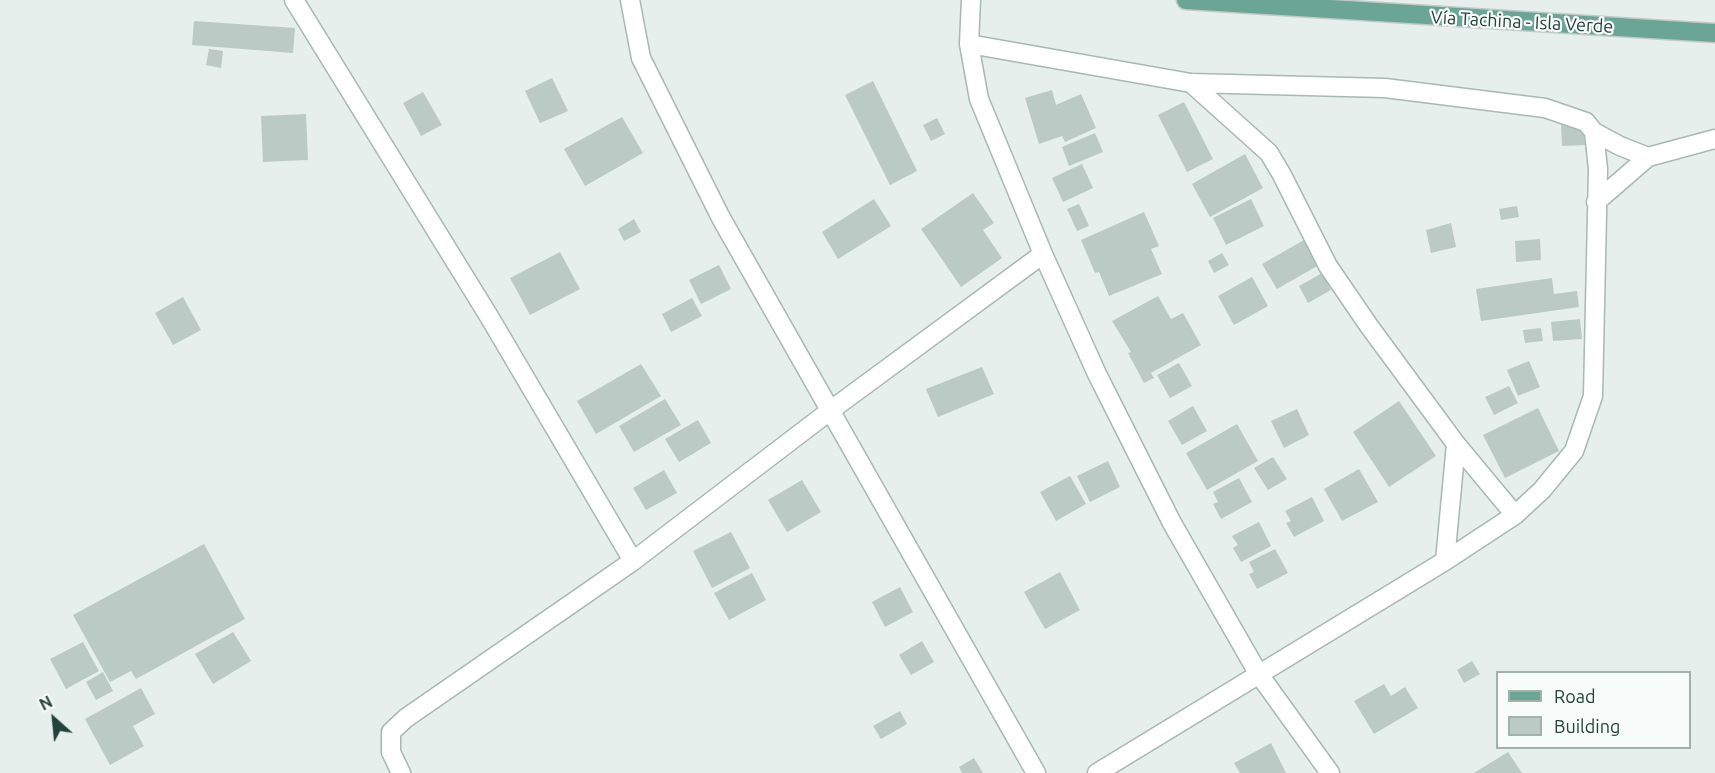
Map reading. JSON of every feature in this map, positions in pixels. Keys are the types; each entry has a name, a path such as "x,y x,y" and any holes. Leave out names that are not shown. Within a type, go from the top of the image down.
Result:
{"main road":[{"name":"Vía Tachina - Isla Verde","path":"1186,0 1715,33"}],"street":[{"path":"294,0 490,318 633,561"},
{"path":"630,0 641,58 721,218 1036,773"},
{"path":"971,0 969,44 979,99 1043,254 1097,374 1172,523 1258,673 1330,773"},
{"path":"969,44 1191,83 1396,90 1545,108 1586,122 1594,132 1648,157"},
{"path":"1191,83 1269,153 1328,266 1368,326 1456,444 1515,515"},
{"path":"1097,773 1445,561 1515,515 1542,490 1574,451 1593,396 1598,169 1594,132"},
{"path":"1596,202 1648,157 1715,139"},
{"path":"402,773 391,752 390,732 406,718 633,561 831,410 1043,254"},
{"path":"1445,561 1456,444"}],"building":[{"path":"194,21 295,28 293,53 192,45"},
{"path":"209,49 223,51 221,68 206,65"},
{"path":"552,78 568,111 540,123 525,91"},
{"path":"873,81 917,171 890,185 845,95"},
{"path":"1052,90 1056,105 1081,94 1096,128 1065,142 1062,136 1039,144 1025,98"},
{"path":"423,92 442,125 421,136 403,103"},
{"path":"1184,102 1213,159 1187,172 1158,115"},
{"path":"306,114 308,160 263,162 261,116"},
{"path":"622,117 643,153 585,186 564,149"},
{"path":"937,118 945,134 931,141 923,125"},
{"path":"1584,123 1585,145 1562,146 1561,125"},
{"path":"1095,133 1103,152 1069,166 1062,147"},
{"path":"1245,154 1263,188 1210,217 1192,184"},
{"path":"1082,164 1093,188 1063,202 1052,178"},
{"path":"973,193 994,223 983,230 1002,258 961,287 921,229"},
{"path":"874,199 891,226 838,259 822,232"},
{"path":"1251,199 1264,226 1226,245 1213,218"},
{"path":"1079,204 1089,226 1077,231 1067,209"},
{"path":"1517,206 1519,217 1501,220 1499,209"},
{"path":"1144,212 1159,246 1151,249 1162,274 1109,296 1099,272 1095,273 1081,240"},
{"path":"634,219 641,232 624,241 618,229"},
{"path":"1451,223 1456,247 1431,253 1426,230"},
{"path":"1540,239 1541,260 1516,262 1515,241"},
{"path":"1304,240 1319,265 1277,289 1262,264"},
{"path":"560,252 580,289 530,315 510,278"},
{"path":"1222,253 1229,265 1214,273 1208,261"},
{"path":"719,265 731,289 701,304 689,280"},
{"path":"1322,273 1331,290 1308,303 1299,286"},
{"path":"1252,277 1268,306 1234,325 1218,296"},
{"path":"1552,278 1554,294 1577,291 1579,307 1481,321 1476,289"},
{"path":"1158,296 1171,319 1183,313 1201,345 1151,373 1154,378 1144,383 1128,353 1131,352 1112,321"},
{"path":"183,297 201,330 173,345 155,313"},
{"path":"692,298 702,316 671,332 662,314"},
{"path":"1580,319 1582,339 1553,341 1551,322"},
{"path":"1541,328 1543,341 1525,343 1523,330"},
{"path":"1529,361 1540,387 1518,396 1507,370"},
{"path":"1179,363 1192,386 1170,398 1157,375"},
{"path":"641,364 661,396 596,434 577,401"},
{"path":"982,367 994,394 938,417 926,389"},
{"path":"1509,386 1518,403 1494,415 1485,397"},
{"path":"665,399 681,425 634,452 619,426"},
{"path":"1399,401 1436,456 1389,487 1353,432"},
{"path":"1193,406 1207,431 1182,445 1168,421"},
{"path":"1538,408 1559,451 1505,478 1483,435"},
{"path":"1297,409 1309,435 1284,448 1271,421"},
{"path":"698,420 711,443 679,462 665,439"},
{"path":"1237,424 1258,461 1207,490 1186,453"},
{"path":"1273,457 1287,479 1268,490 1254,468"},
{"path":"1108,461 1120,487 1090,502 1077,476"},
{"path":"1359,469 1378,502 1342,521 1324,489"},
{"path":"664,470 677,493 646,510 633,488"},
{"path":"1070,476 1086,504 1056,521 1040,492"},
{"path":"1239,478 1252,502 1221,519 1213,504 1218,502 1213,492"},
{"path":"802,480 821,512 787,532 768,500"},
{"path":"1312,497 1324,521 1294,537 1286,523 1291,521 1285,511"},
{"path":"1259,522 1271,546 1241,562 1233,548 1238,545 1232,536"},
{"path":"731,532 750,568 712,588 693,551"},
{"path":"204,544 245,619 136,679 131,671 110,682 73,615"},
{"path":"1275,549 1288,573 1257,589 1249,574 1254,572 1249,562"},
{"path":"1060,572 1080,610 1045,629 1024,592"},
{"path":"752,573 766,600 729,620 714,593"},
{"path":"900,587 913,612 885,627 872,602"},
{"path":"233,632 251,661 213,684 195,654"},
{"path":"922,641 934,662 911,675 899,655"},
{"path":"83,642 99,671 66,689 50,659"},
{"path":"1472,661 1480,674 1464,683 1457,670"},
{"path":"103,672 113,691 96,700 86,682"},
{"path":"1384,684 1391,696 1405,687 1418,708 1374,734 1354,701"},
{"path":"141,688 155,714 133,726 144,746 110,765 85,719"},
{"path":"900,711 907,724 881,739 873,726"},
{"path":"1271,743 1286,773 1240,773 1234,763"},
{"path":"1508,752 1522,773 1474,773"},
{"path":"974,758 983,773 962,773 959,767"}]}
